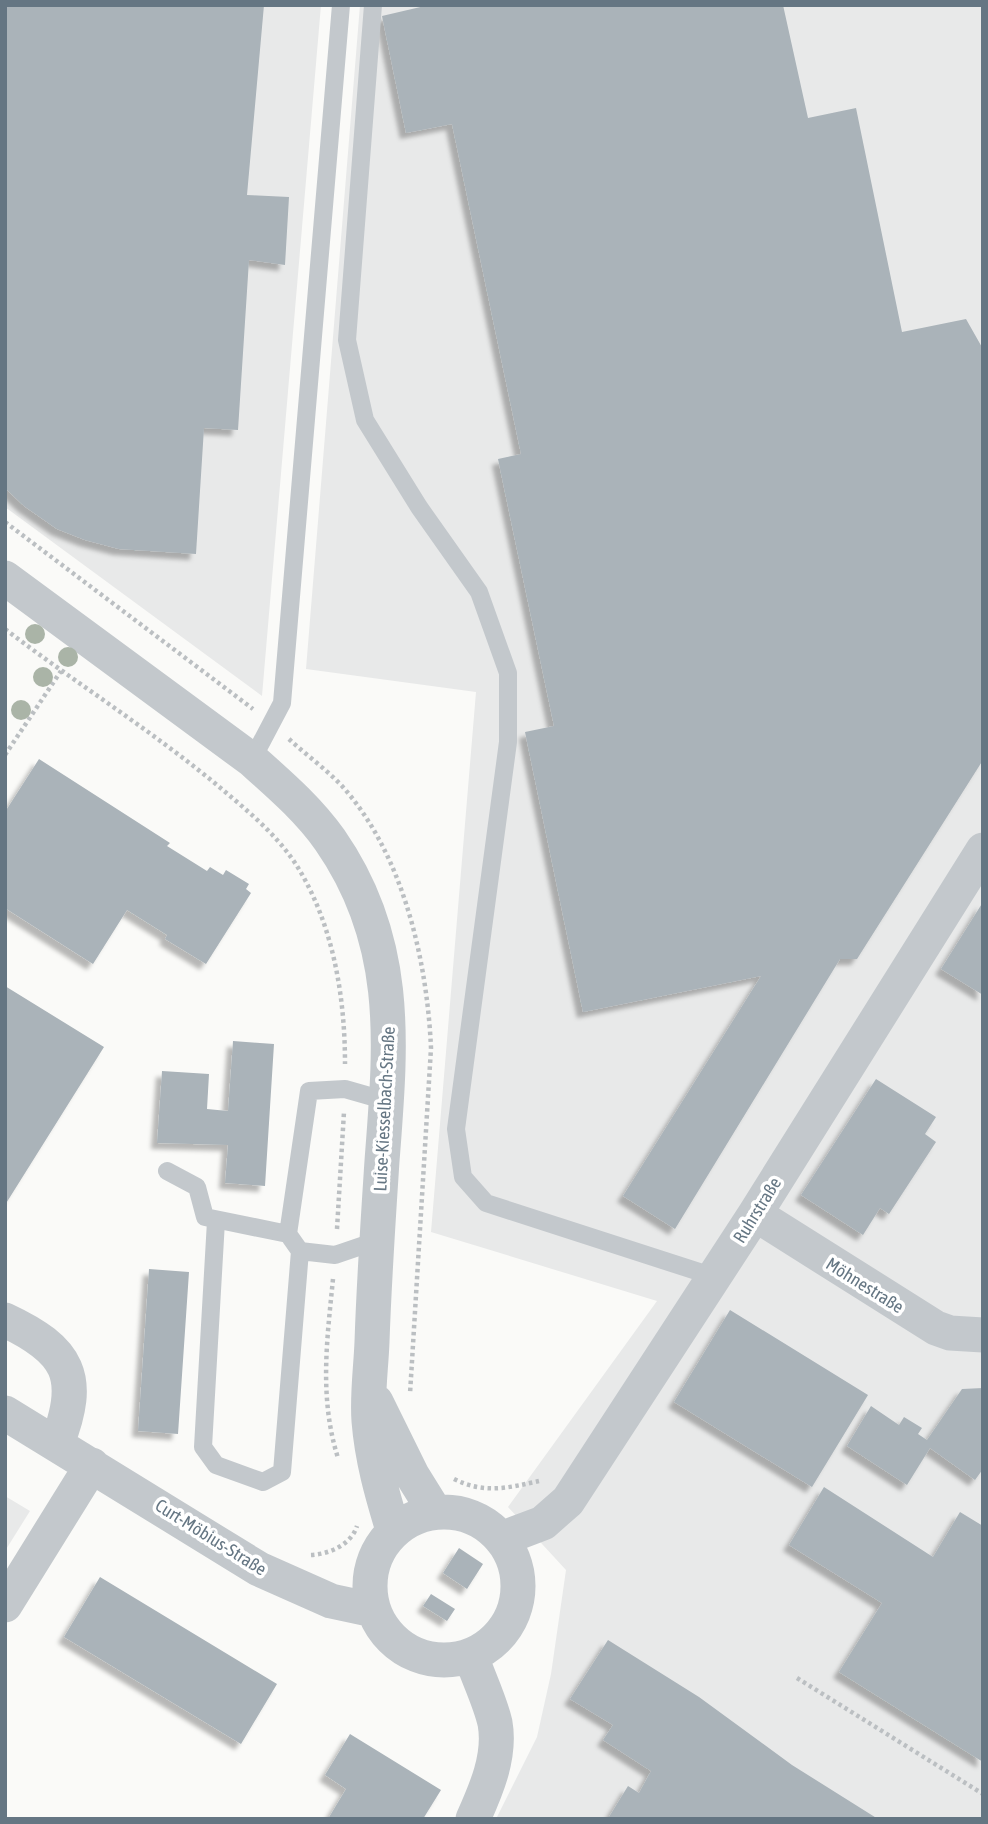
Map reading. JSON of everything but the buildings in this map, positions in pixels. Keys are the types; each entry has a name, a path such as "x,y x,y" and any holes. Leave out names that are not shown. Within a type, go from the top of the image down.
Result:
{"street":[{"name":"Luise-Kiesselbach-Straße","path":"5,578 252,760 309,813 331,841 353,878 371,920 383,960 389,1005 390,1056 376,1241 370,1390 372,1444 393,1530"},
{"name":"Ruhrstraße","path":"501,1539 543,1523 568,1501 715,1277 983,850"},
{"name":"Möhnestraße","path":"755,1214 936,1328 950,1333 983,1335"},
{"path":"5,1320 47,1345 64,1364 70,1384 70,1411 57,1443"},
{"name":"Luise-Kiesselbach-Straße","path":"370,1390 412,1475 435,1512"},
{"name":"Curt-Möbius-Straße","path":"5,1413 259,1569 331,1601 373,1610"},
{"path":"5,1605 92,1465"},
{"path":"435,1512 461,1514 485,1524 501,1539 512,1556 517,1575 517,1595 503,1632 471,1656 435,1660 417,1656 387,1634 373,1610 369,1584 375,1558 393,1530 415,1517 435,1512"},
{"path":"471,1656 495,1722 496,1742 486,1790 474,1819"}],"lane":[{"path":"252,760 282,703 341,5"},
{"path":"373,5 347,340 365,420 419,508 479,592 508,673 509,742 456,1129 463,1177 486,1203 715,1277"},
{"path":"216,1221 203,1447 216,1465 263,1482 282,1472 300,1251 288,1234 309,1091 345,1089 387,1101"},
{"path":"167,1171 197,1187 205,1217 288,1234"},
{"path":"300,1251 335,1255 376,1241"}],"path":[{"path":"5,522 272,724 342,786 371,829 402,891 419,945 429,1000 431,1048 409,1378 411,1401"},
{"path":"5,629 210,780 257,819 296,865 323,920 336,965 345,1027 345,1089 335,1255 325,1354 326,1403 339,1460"},
{"path":"5,755 61,671"},
{"path":"445,1475 472,1488 497,1490 543,1480"},
{"path":"302,1555 321,1554 339,1547 355,1531 358,1521"},
{"path":"797,1678 983,1794"}],"shaded area":[{"path":"5,5 321,5 262,696 5,507"},
{"path":"360,5 983,5 983,1819 496,1819 537,1737 551,1674 566,1570 508,1507 657,1301 431,1232 476,692 306,669"},
{"path":"5,1496 30,1511 5,1551"}]}
